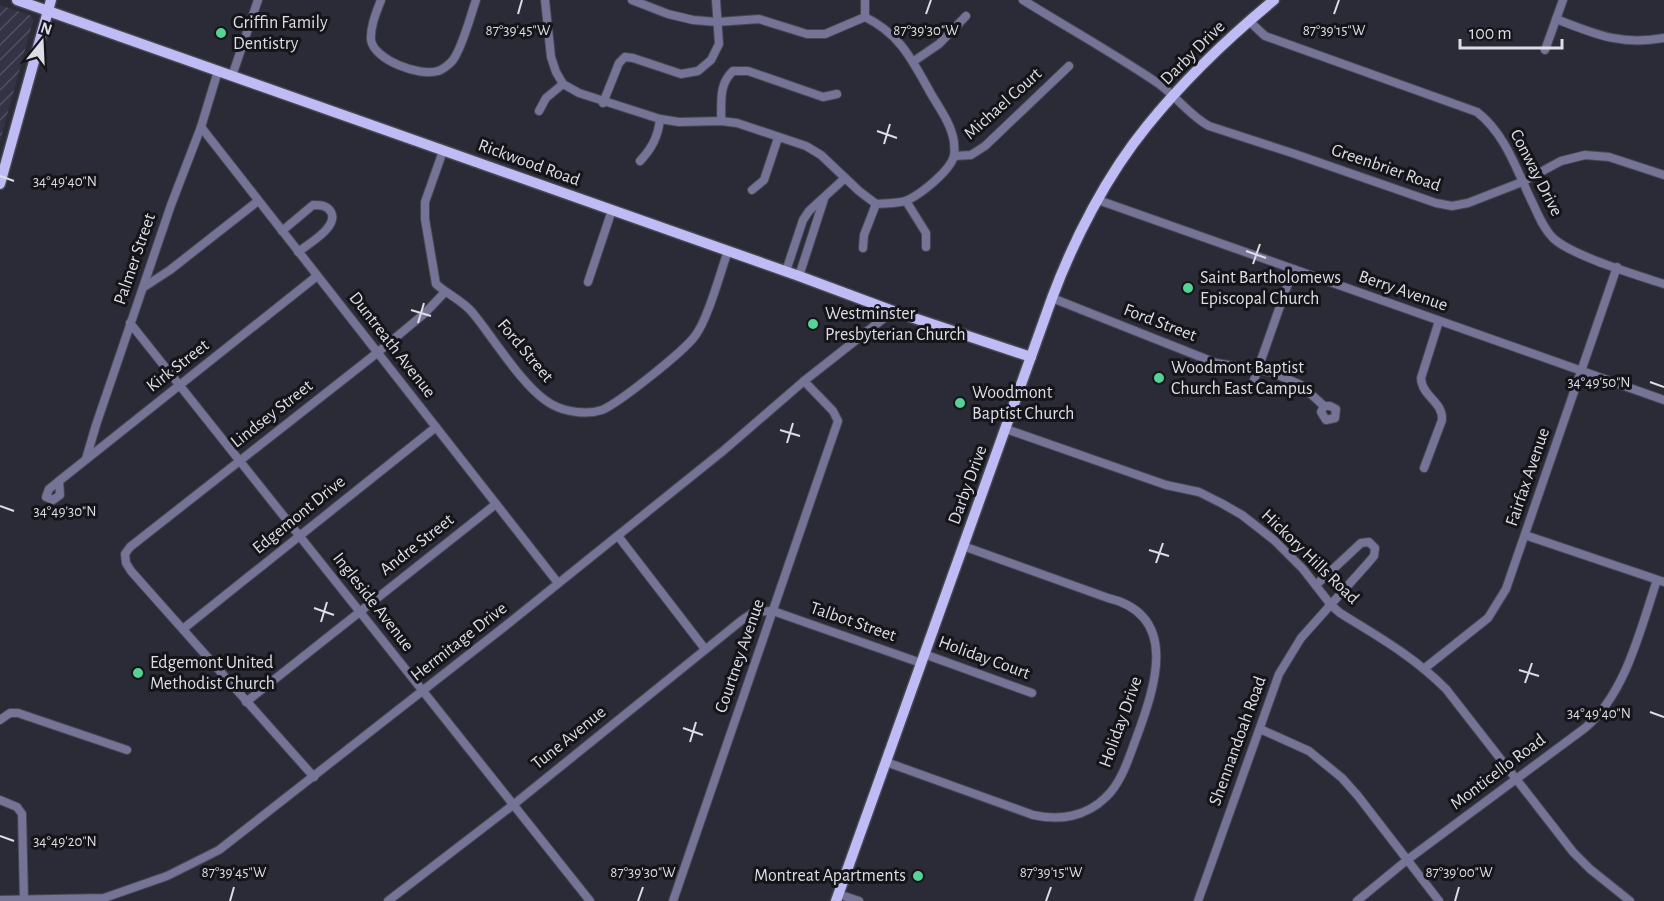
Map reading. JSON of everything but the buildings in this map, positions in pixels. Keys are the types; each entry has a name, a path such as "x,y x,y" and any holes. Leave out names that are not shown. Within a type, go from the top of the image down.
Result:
{"main road":[{"name":"Rickwood Road","path":"17,0 49,5 218,71 893,311 1031,357"},
{"name":"Darby Drive","path":"837,897 1052,298 1079,237 1098,200 1146,126 1249,21 1274,0"},
{"path":"0,184 49,5"}],"street":[{"path":"232,76 258,0"},
{"path":"381,0 372,25 371,42 382,57 421,72 438,72 452,62 477,0"},
{"path":"546,0 551,57 556,72 563,84 603,103 679,122 737,123 806,146 821,155 876,204 906,201 942,174 954,156 954,141 950,126 914,61 880,24 865,17 825,34 807,34 759,19 717,22 693,20 668,14 632,0"},
{"path":"603,103 619,63 625,57 681,74 698,71 711,60 719,45 716,0"},
{"path":"865,0 865,17"},
{"name":"Greenbrier Road","path":"1023,0 1160,85 1201,122 1209,126 1436,203 1452,206 1468,204 1522,182 1561,161 1585,155 1609,157 1664,175"},
{"path":"1545,50 1563,0"},
{"path":"914,61 939,44 966,16"},
{"path":"1556,19 1614,39 1640,42 1664,38"},
{"name":"Conway Drive","path":"1249,21 1265,36 1477,112 1496,129 1543,224 1553,237 1574,252 1664,284"},
{"name":"Michael Court","path":"954,156 971,155 985,146 1070,66"},
{"name":"Palmer Street","path":"86,459 130,323 201,127 218,71"},
{"path":"721,121 722,86 733,71 748,71 823,97 837,94"},
{"path":"539,111 546,98 563,84"},
{"path":"640,161 652,149 660,119"},
{"name":"Duntreath Avenue","path":"201,127 558,583"},
{"path":"752,190 764,180 778,138"},
{"name":"Ford Street","path":"443,150 425,202 425,219 436,284 470,310 532,389 552,405 568,411 601,410 616,402 695,336 728,251"},
{"path":"786,272 803,220 845,178"},
{"path":"799,276 825,199"},
{"name":"Berry Avenue","path":"1098,200 1664,400"},
{"path":"143,287 170,270 258,201"},
{"path":"906,201 926,233 926,247"},
{"path":"863,248 864,235 876,204"},
{"path":"282,231 313,205 323,205 330,211 333,220 329,227 298,252"},
{"path":"588,282 612,210"},
{"name":"Fairfax Avenue","path":"1425,668 1475,629 1493,611 1506,589 1617,267"},
{"path":"1253,383 1293,269"},
{"name":"Kirk Street","path":"59,481 317,276"},
{"name":"Lindsey Street","path":"183,629 126,563 125,554 130,547 377,353 425,313 445,292"},
{"name":"Ford Street","path":"1052,298 1216,363 1258,368 1301,385 1324,405"},
{"name":"Hermitage Drive","path":"0,900 106,899 167,876 219,850 423,692 893,311"},
{"path":"1424,468 1442,420 1442,412 1438,404 1421,386 1421,378 1439,321"},
{"name":"Ingleside Avenue","path":"130,323 590,901"},
{"name":"Courtney Avenue","path":"673,901 838,422 833,411 804,381"},
{"name":"Edgemont Drive","path":"183,629 436,427"},
{"name":"Hickory Hills Road","path":"1006,429 1166,485 1199,492 1221,502 1262,529 1303,569 1340,613 1396,646 1425,668 1457,702 1572,852 1630,901"},
{"name":"Andre Street","path":"246,702 496,504"},
{"path":"1525,535 1661,581"},
{"path":"618,536 705,649"},
{"name":"Shennandoah Road","path":"1198,901 1279,674 1296,645 1374,556 1375,548 1369,542 1361,543 1316,585"},
{"name":"Holiday Drive","path":"886,762 1033,815 1053,819 1070,817 1093,807 1112,791 1124,769 1140,728 1155,682 1158,657 1152,633 1137,612 1124,602 963,546"},
{"name":"Monticello Road","path":"1357,901 1407,860 1585,728 1608,704 1626,667 1661,581"},
{"name":"Tune Avenue","path":"388,901 513,805 754,612 773,611"},
{"name":"Talbot Street","path":"773,611 923,658"},
{"path":"183,629 314,777"},
{"name":"Holiday Court","path":"923,658 1032,693"},
{"path":"0,720 10,713 18,713 127,750"},
{"path":"1260,729 1309,751 1342,777 1439,901"},
{"path":"0,800 17,807 22,814 24,900"},
{"path":"837,897 859,901"}],"shaded area":[{"path":"0,5 32,16 33,21 0,141"}],"place":[{"name":"Griffin Family Dentistry","path":"221,33"},
{"name":"Saint Bartholomews Episcopal Church","path":"1188,288"},
{"name":"Westminster Presbyterian Church","path":"813,324"},
{"name":"Woodmont Baptist Church East Campus","path":"1159,378"},
{"name":"Woodmont Baptist Church","path":"960,403"},
{"name":"Edgemont United Methodist Church","path":"138,673"},
{"name":"Montreat Apartments","path":"918,876"}]}
